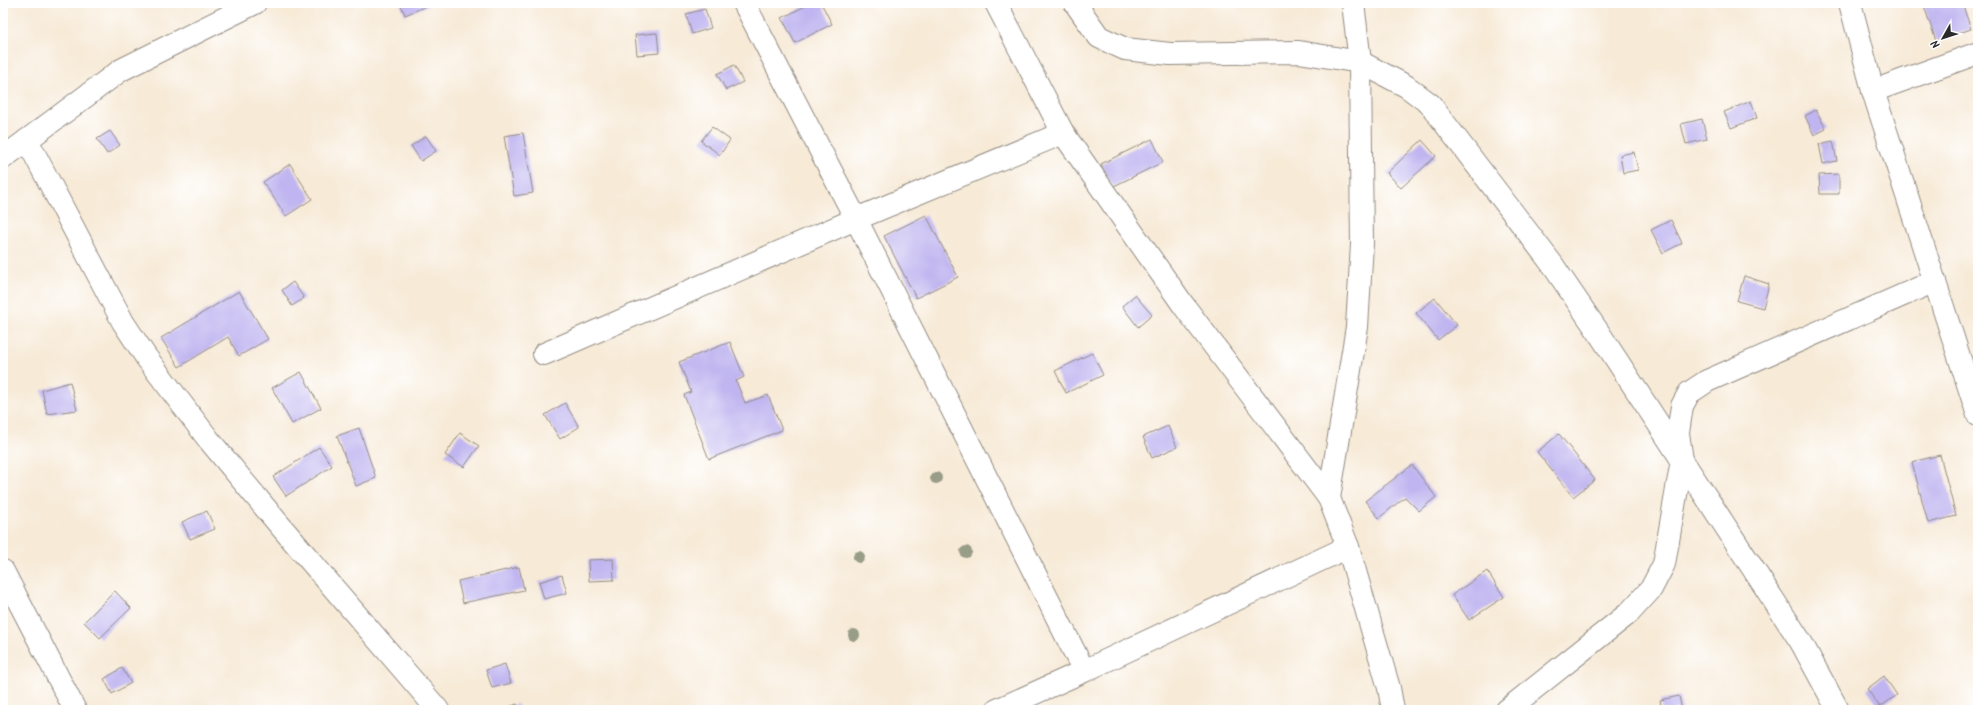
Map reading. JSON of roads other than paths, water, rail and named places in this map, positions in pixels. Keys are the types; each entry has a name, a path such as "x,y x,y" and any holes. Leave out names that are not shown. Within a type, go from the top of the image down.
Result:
{"street":[{"path":"3,158 121,70 255,3"},
{"path":"744,3 856,219 1084,671"},
{"path":"996,3 1064,133 1184,306 1329,498 1348,547 1389,688 1393,710"},
{"path":"1075,3 1099,37 1125,49 1170,54 1299,52 1360,62 1406,86 1430,104 1450,128 1552,264 1801,642 1838,710"},
{"path":"1329,498 1357,327 1362,244 1363,186 1360,62 1353,3"},
{"path":"1850,3 1873,92 1978,415"},
{"path":"1873,92 1978,53"},
{"path":"544,354 856,219 1064,133"},
{"path":"27,140 123,322 146,357 209,440 262,505 438,710"},
{"path":"1507,710 1629,614 1651,589 1664,564 1682,460 1678,433 1682,406 1689,393 1707,381 1935,281"},
{"path":"997,710 1084,671 1348,547"},
{"path":"3,571 74,710"}]}
